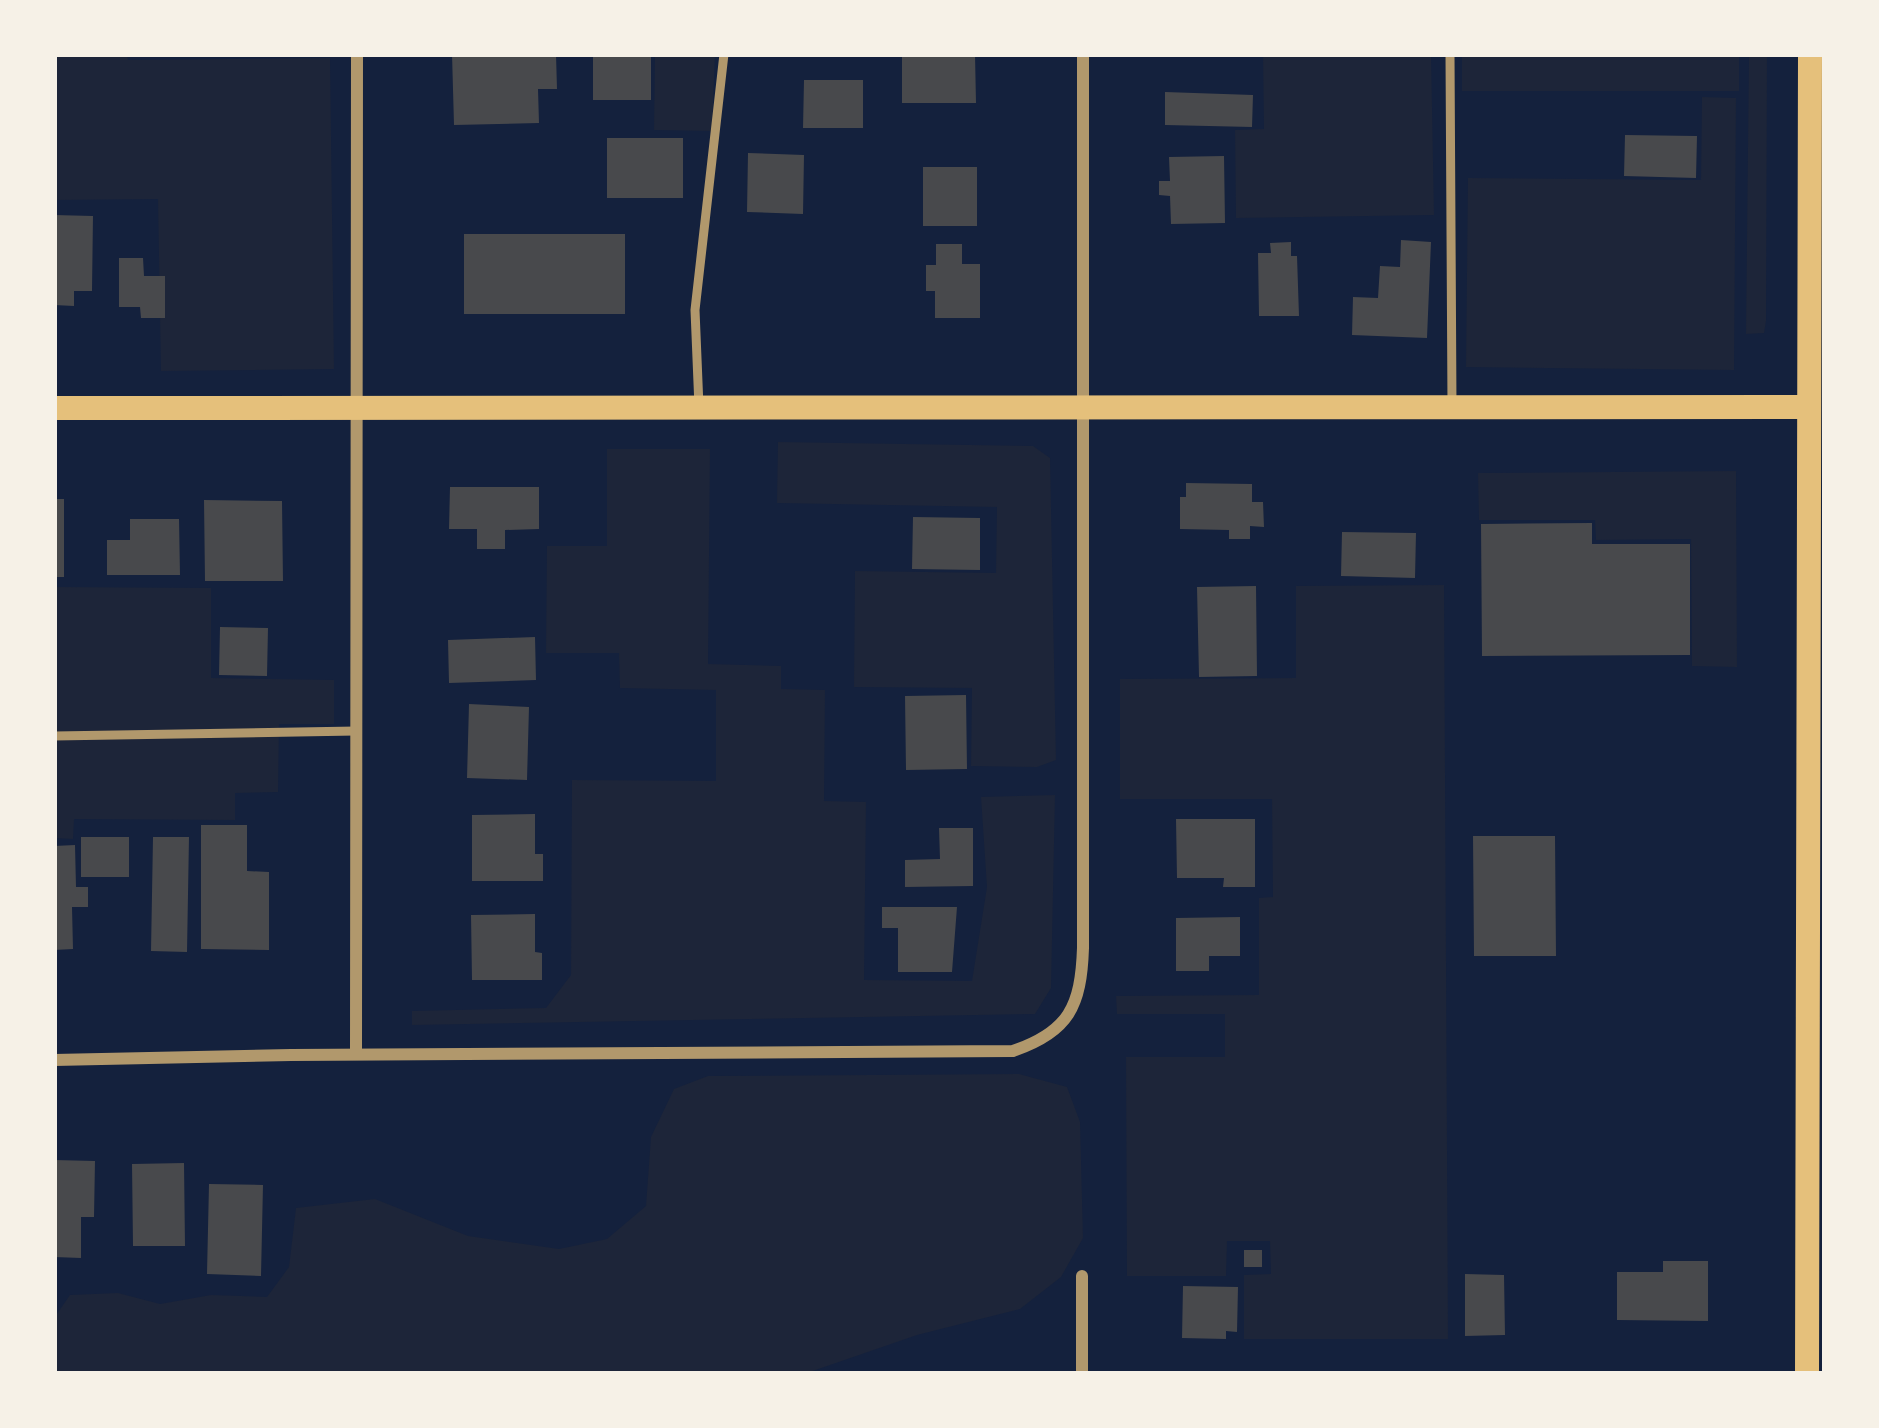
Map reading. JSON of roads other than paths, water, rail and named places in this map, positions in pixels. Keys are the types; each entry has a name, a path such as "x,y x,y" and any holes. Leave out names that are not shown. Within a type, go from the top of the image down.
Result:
{"main road":[{"path":"1807,1374 1816,1094 1810,54"},
{"path":"54,408 1809,407"}],"street":[{"path":"356,1054 357,54"},
{"path":"54,1060 1013,1051 1058,1030 1074,1007 1082,981 1083,948 1083,54"},
{"path":"1082,1276 1082,1374"}],"lane":[{"path":"699,407 694,310 724,54"},
{"path":"1450,54 1451,406"},
{"path":"54,736 356,730"}]}
